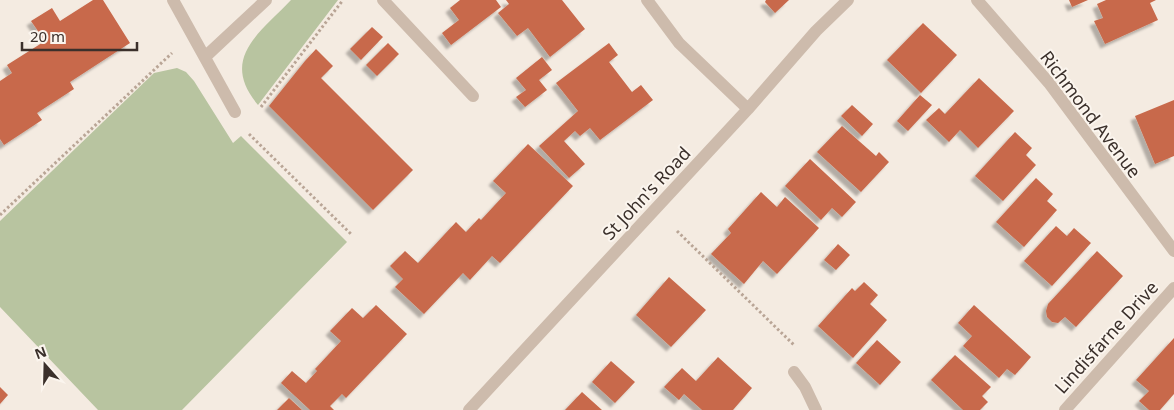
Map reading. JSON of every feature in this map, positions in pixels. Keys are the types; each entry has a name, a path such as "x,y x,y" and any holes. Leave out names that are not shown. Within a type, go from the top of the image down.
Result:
{"street":[{"path":"173,0 235,112"},
{"path":"205,57 266,0"},
{"path":"383,0 473,96"},
{"path":"648,0 679,43 748,110"},
{"name":"St John's Road","path":"469,410 748,110 816,31 848,0"},
{"name":"Richmond Avenue","path":"977,0 1049,83 1174,251"},
{"name":"Lindisfarne Drive","path":"1064,410 1174,288"},
{"path":"794,372 805,387 816,410"}],"path":[{"path":"259,110 343,0"},
{"path":"0,215 192,34"},
{"path":"242,127 352,235"},
{"path":"677,231 801,352"}],"green space":[{"path":"291,0 338,0 258,105 247,88 242,73 243,60 248,47 257,35"},
{"path":"177,68 186,72 194,81 233,143 241,136 347,242 182,410 98,410 0,307 0,221 154,73"}],"building":[{"path":"93,0 103,0 130,43 70,82 74,89 37,113 42,120 4,145 0,139 0,81 12,73 7,65 45,41 31,21 52,8 60,21"},
{"path":"460,0 496,0 501,7 451,45 442,33 459,20 450,8"},
{"path":"506,0 562,0 585,29 550,57 528,28 517,36 498,13 509,4"},
{"path":"766,0 789,0 775,13 765,2"},
{"path":"1069,0 1088,0 1072,7"},
{"path":"1106,0 1156,0 1150,3 1158,20 1105,44 1094,21 1103,18 1097,4"},
{"path":"923,23 957,55 921,93 887,60"},
{"path":"372,27 383,37 361,60 350,49"},
{"path":"388,43 399,54 377,76 366,65"},
{"path":"609,43 618,55 609,62 632,92 641,85 653,100 600,140 590,128 580,136 575,131 564,141 585,164 569,178 539,146 578,111 556,83"},
{"path":"316,49 333,66 321,78 413,170 373,210 269,106"},
{"path":"542,57 552,70 539,80 547,90 525,107 516,97 526,90 516,78"},
{"path":"979,78 1014,111 978,148 960,130 949,142 926,120 939,108 945,114"},
{"path":"920,95 932,105 908,131 897,121"},
{"path":"1174,100 1174,156 1155,164 1135,116"},
{"path":"852,105 873,124 862,136 841,116"},
{"path":"842,126 876,156 879,152 889,162 861,192 817,152"},
{"path":"1015,132 1032,148 1026,155 1036,165 1003,201 975,176"},
{"path":"528,144 573,186 500,263 492,256 470,280 463,273 424,314 395,287 403,279 390,266 405,251 418,263 456,222 466,232 479,218 481,220 506,193 493,181"},
{"path":"810,159 856,202 842,217 832,208 821,220 785,186"},
{"path":"1036,178 1053,194 1047,201 1057,210 1024,247 996,222"},
{"path":"761,192 777,207 785,197 819,228 777,274 763,261 744,284 711,254 731,233 728,229"},
{"path":"1056,226 1067,236 1074,228 1091,243 1052,286 1024,261"},
{"path":"838,244 850,255 836,270 824,260"},
{"path":"1097,251 1123,276 1076,327 1065,317 1058,323 1052,322 1047,317 1048,304"},
{"path":"669,277 706,310 671,347 636,315"},
{"path":"864,282 878,295 870,304 887,320 853,358 818,326 852,288 855,291"},
{"path":"376,305 407,334 346,398 342,394 330,406 334,410 310,410 281,383 292,371 306,383 317,371 315,369 341,341 330,331 352,308 363,318"},
{"path":"974,305 1031,357 1015,375 1007,369 999,378 963,346 972,336 958,323"},
{"path":"1174,338 1174,394 1160,410 1149,410 1139,401 1149,391 1136,380"},
{"path":"877,340 901,362 880,385 856,363"},
{"path":"955,355 991,387 982,396 988,402 980,410 963,410 931,380"},
{"path":"718,357 752,388 733,410 702,410 684,394 679,400 664,387 682,368 696,381"},
{"path":"611,361 635,382 615,403 592,382"},
{"path":"0,387 8,395 0,404"},
{"path":"582,392 602,410 565,410"},
{"path":"289,398 302,410 277,410"}]}
